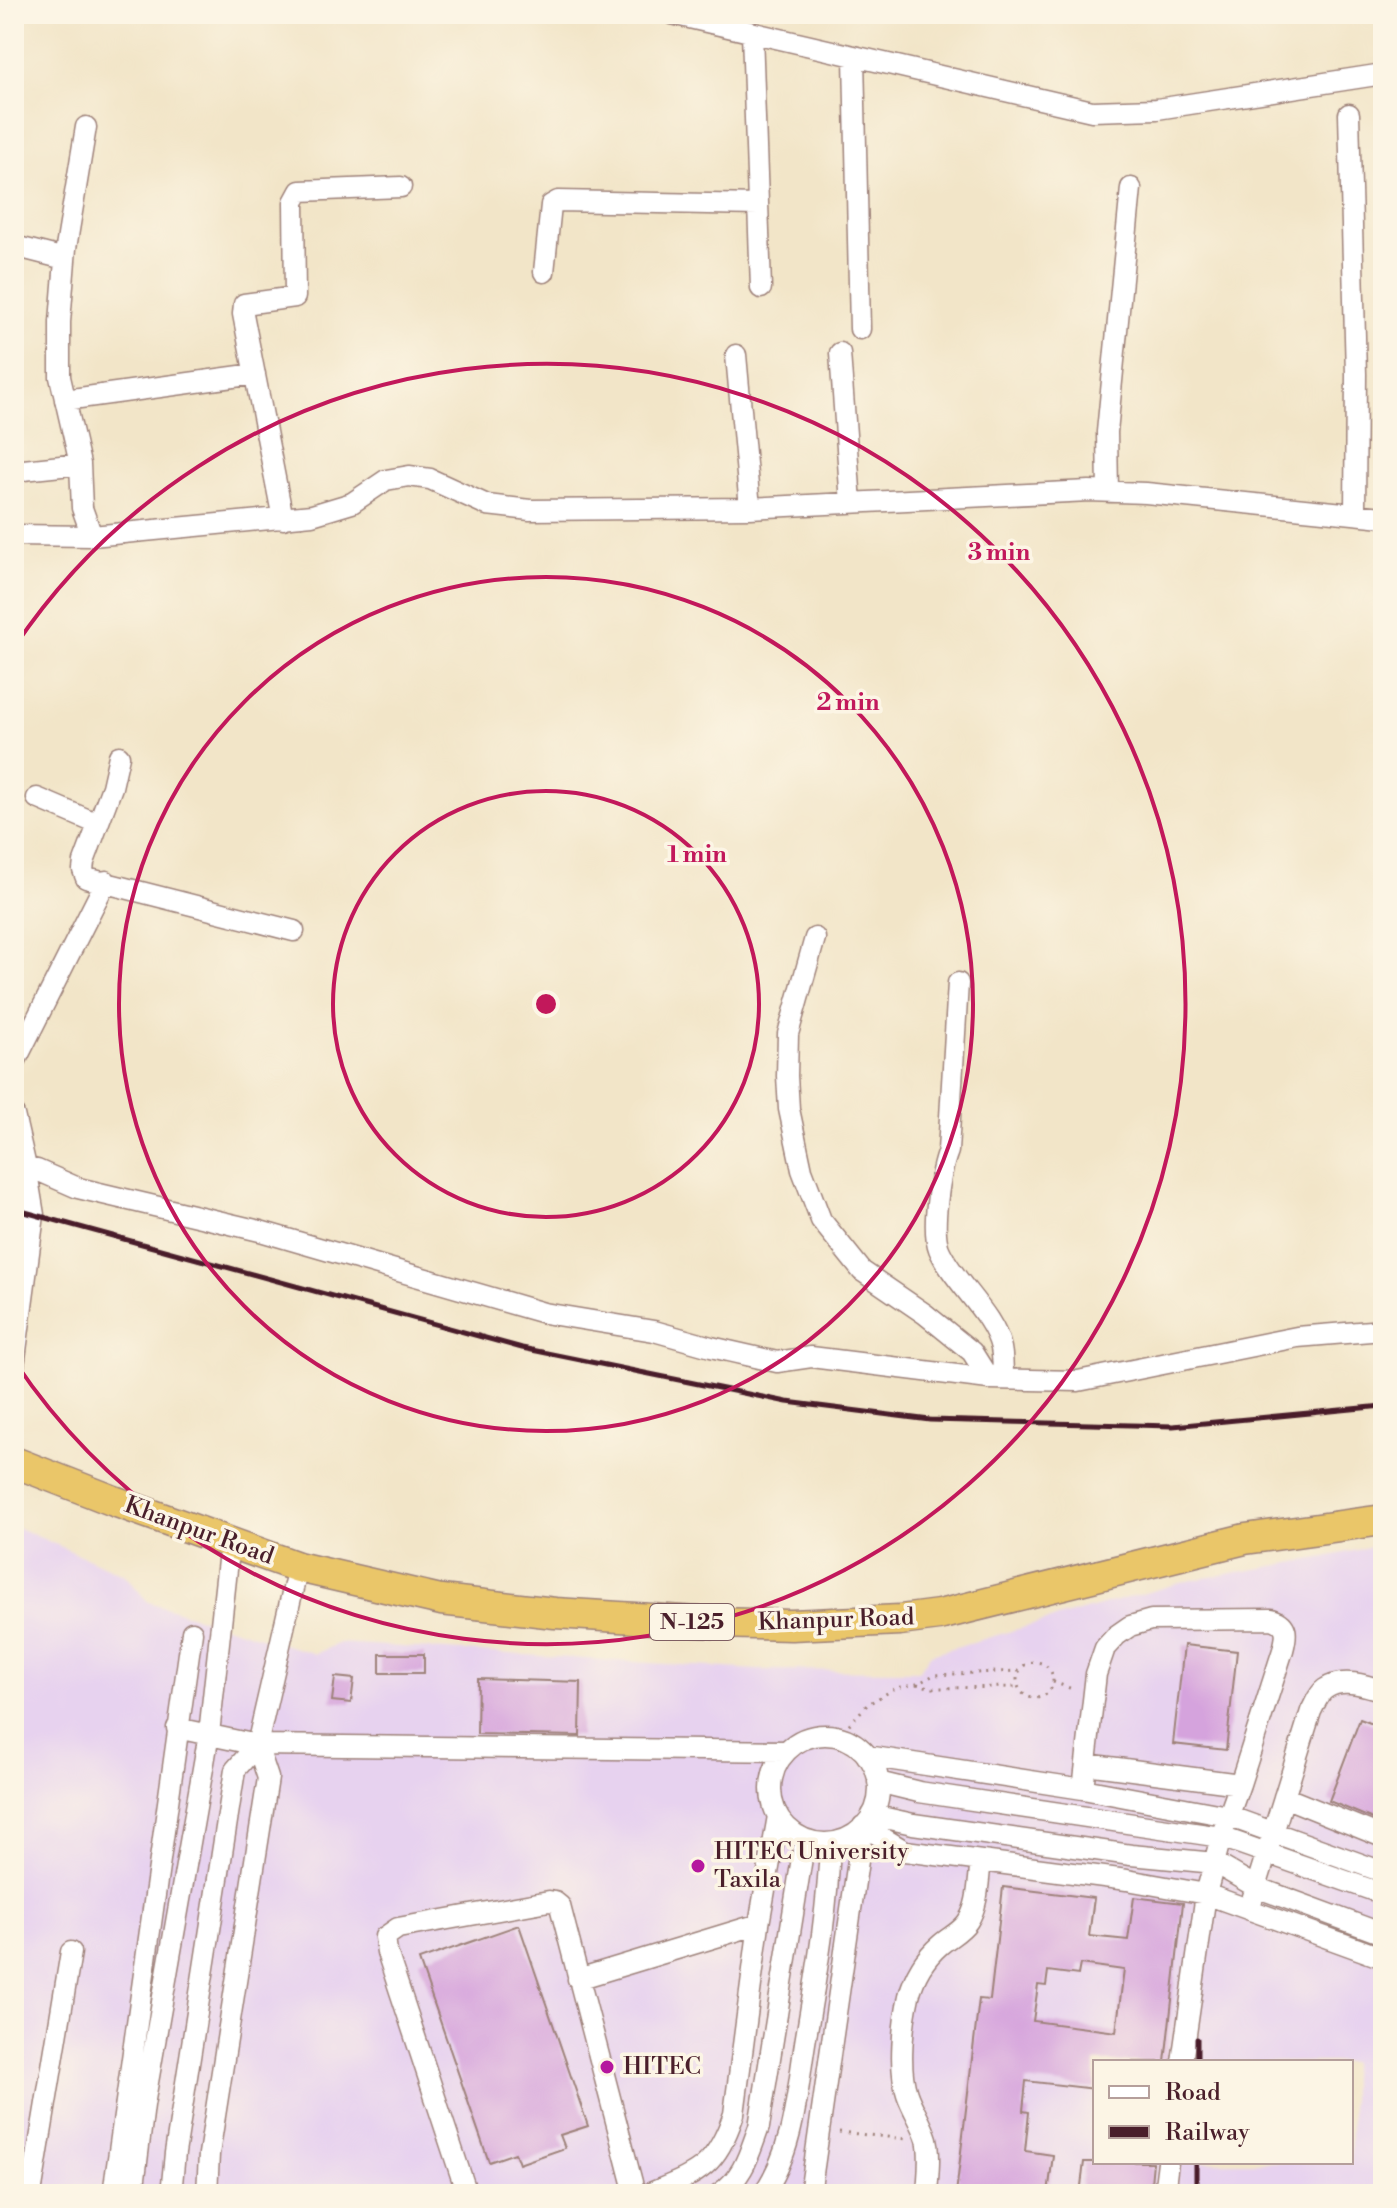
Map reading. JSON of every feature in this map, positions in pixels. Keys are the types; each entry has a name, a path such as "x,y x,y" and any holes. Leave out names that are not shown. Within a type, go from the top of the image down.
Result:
{"highway":[{"name":"Khanpur Road","path":"14,1462 298,1567 441,1600 638,1620 791,1625 939,1615 1245,1539 1383,1520"}],"street":[{"path":"672,14 1092,111 1157,109 1383,74"},
{"path":"752,33 761,288"},
{"path":"854,57 860,329"},
{"path":"1349,114 1356,374 1355,513"},
{"path":"86,127 65,259 60,377 80,464 82,508 92,536"},
{"path":"283,519 243,314 244,304 295,297 294,202 300,191 401,187"},
{"path":"1108,492 1107,432 1131,188"},
{"path":"544,272 551,205 558,201 758,205"},
{"path":"14,246 65,259"},
{"path":"840,353 851,503"},
{"path":"736,355 750,508"},
{"path":"65,400 255,374"},
{"path":"14,471 80,464"},
{"path":"14,535 92,536 312,515 352,503 386,480 409,476 430,479 487,505 530,510 750,508 1089,491 1146,493 1383,517"},
{"path":"119,756 112,787 83,870 86,878 294,931"},
{"path":"37,798 98,824"},
{"path":"14,1064 106,881"},
{"path":"815,938 788,1034 787,1076 789,1109 802,1170 821,1220 862,1271 925,1314 972,1352 996,1379"},
{"path":"958,983 948,1151 942,1168 937,1212 938,1246 994,1330 1001,1347 996,1379"},
{"path":"14,1115 20,1166 34,1215 14,1366"},
{"path":"20,1166 78,1188 260,1231 544,1313 654,1331 777,1362 811,1357 996,1379 1078,1381 1297,1337 1383,1330"},
{"path":"133,2194 147,2091 209,1734 230,1542"},
{"path":"171,2194 235,1770 257,1745 298,1567"},
{"path":"1083,1789 1096,1674 1105,1648 1117,1635 1130,1626 1151,1620 1261,1618 1280,1621 1286,1628 1286,1638 1221,1837 1206,1894 1182,2060"},
{"path":"113,2194 192,1632"},
{"path":"1248,1911 1311,1711 1318,1698 1326,1689 1351,1683 1383,1691"},
{"path":"177,1728 257,1745 786,1751"},
{"path":"810,2194 867,1821 877,1802 878,1782 867,1756 851,1742 838,1736 824,1735 797,1742 778,1762 772,1775 771,1790 778,1816 787,1828 805,1839 830,1843 852,1835 867,1821 913,1824 1131,1855 1215,1863 1256,1887 1383,1934"},
{"path":"207,2194 209,2154 268,1778 257,1745"},
{"path":"867,1756 1083,1789 1228,1816 1270,1842 1383,1894"},
{"path":"1086,1764 1240,1784"},
{"path":"878,1782 919,1792 1270,1842 1383,1872"},
{"path":"1284,1797 1383,1837"},
{"path":"648,2194 691,2177 711,2160 724,2142 734,2114 759,1924 778,1816"},
{"path":"867,1821 905,1851 1127,1880 1206,1894 1383,1958"},
{"path":"719,2194 733,2184 747,2160 759,2127 805,1839"},
{"path":"768,2193 782,2161 792,2119 820,1956 830,1843"},
{"path":"1127,1880 1131,1855"},
{"path":"927,2194 928,2141 907,2095 903,2075 904,2032 910,1994 923,1963 968,1921 975,1905 981,1861"},
{"path":"467,2194 387,1952 385,1937 398,1928 549,1901 560,1906 635,2194"},
{"path":"578,1979 759,1924"},
{"path":"31,2194 71,1952"},
{"path":"1164,2194 1168,2164"}],"path":[{"path":"838,1736 877,1698 934,1675 1019,1671 1030,1663 1044,1664 1053,1682 1051,1689 1040,1698 1026,1696 1018,1687 1019,1671"},
{"path":"1053,1682 1093,1696"},
{"path":"917,1684 933,1688 1018,1687"},
{"path":"819,2130 928,2141"}],"shaded area":[{"name":"HITEC University Taxila","path":"14,1526 125,1575 148,1602 315,1654 339,1643 757,1670 918,1671 931,1654 1187,1581 1383,1544 1383,2194 14,2194"}],"building":[{"path":"1184,1645 1237,1651 1226,1750 1173,1744"},
{"path":"380,1654 424,1654 424,1673 380,1673"},
{"path":"335,1677 354,1679 351,1703 332,1701"},
{"path":"478,1679 581,1682 580,1736 477,1734"},
{"path":"1360,1719 1383,1728 1383,1813 1380,1822 1329,1801"},
{"path":"1003,1887 1094,1898 1089,1936 1128,1940 1134,1897 1183,1903 1165,2060 1093,2060 1093,2089 1026,2081 1023,2111 1029,2112 1025,2151 1053,2155 1048,2194 956,2194 979,1999 990,2000","holes":["1080,1964 1124,1970 1116,2032 1033,2021 1038,1985 1046,1986 1048,1971 1078,1975"]},
{"path":"519,1925 588,2126 560,2135 565,2148 519,2164 515,2153 489,2162 419,1960"},
{"path":"1084,2162 1153,2164 1150,2194 1080,2194"}],"railway":[{"path":"14,1209 522,1348 787,1402 930,1420 1173,1426 1383,1406"},
{"path":"1197,2039 1197,2060"},
{"path":"1196,2164 1196,2194"}],"place":[{"name":"HITEC University Taxila","path":"698,1866"},
{"name":"HITEC","path":"607,2067"}]}
